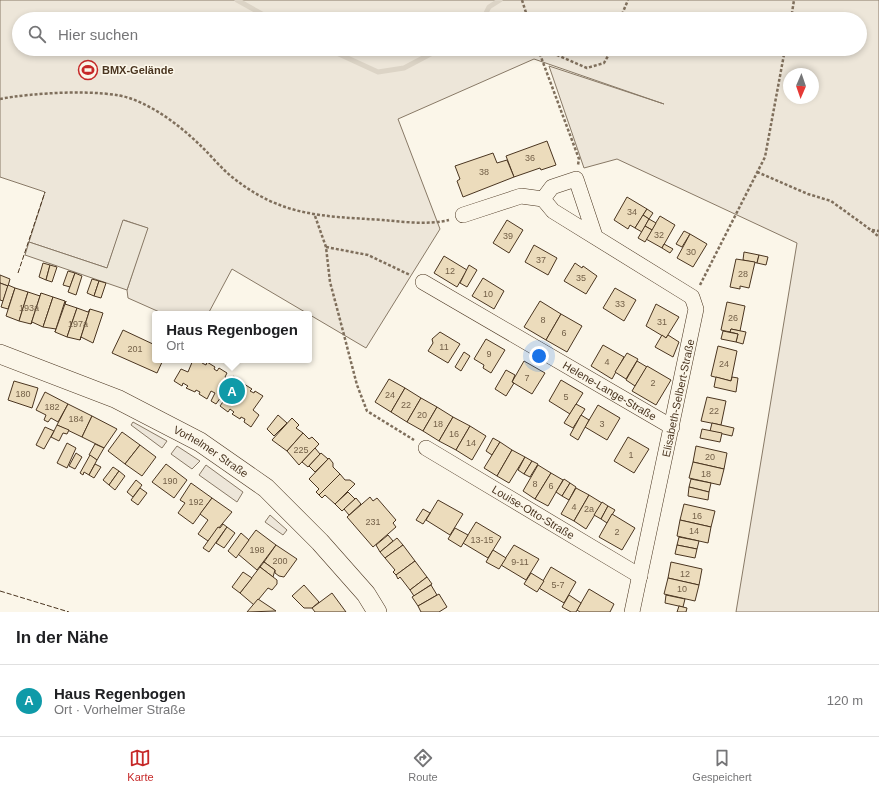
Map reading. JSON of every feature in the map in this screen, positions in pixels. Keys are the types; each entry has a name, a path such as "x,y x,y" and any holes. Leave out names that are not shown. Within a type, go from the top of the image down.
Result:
{"street":[{"path":"543,199 552,188 576,179 595,236"},
{"path":"463,215 521,196 543,199 554,211 692,297"},
{"name":"Helene-Lange-Straße","path":"423,282 672,427"},
{"name":"Elisabeth-Selbert-Straße","path":"632,612 696,309 692,297"},
{"name":"Vorhelmer Straße","path":"0,354 117,399 200,442 266,488 320,542 366,594 377,612"},
{"name":"Louise-Otto-Straße","path":"426,448 640,576"}],"path":[{"path":"522,0 526,12"},
{"path":"623,12 628,0"},
{"path":"792,12 794,0"},
{"path":"541,56 578,159 576,179"},
{"path":"559,56 587,68 604,63 608,56"},
{"path":"692,297 702,282 765,157 784,56"},
{"path":"0,99 20,95 47,93 88,93 131,98 147,105 186,132 230,175 250,191 288,209 315,216 419,222 448,221 463,215"},
{"path":"757,172 808,194 830,200 879,237"},
{"path":"315,216 326,247 330,282 357,385 367,411 426,448"},
{"path":"871,230 879,231"},
{"path":"326,247 368,255 423,282"}],"shaded area":[{"path":"0,0 879,0 879,612 736,612 797,243 617,159 584,168 549,66 664,104 534,59 398,119 440,229 366,348 312,316 312,311 303,311 232,269 210,311 157,311 128,298 127,290 147,228 124,220 107,268 29,242 45,192 0,177"},
{"path":"123,220 148,228 127,290 25,255 29,242 107,268"},
{"path":"133,422 167,441 162,448 131,425"},
{"path":"177,446 200,461 192,469 171,454"},
{"path":"206,465 243,492 237,502 199,475"},
{"path":"270,515 287,530 283,535 265,522"}],"building":[{"path":"547,141 556,165 541,170 540,168 514,177 506,156"},
{"path":"493,153 497,163 507,160 514,177 463,197 457,181 460,179 455,166"},
{"path":"627,197 647,209 635,228 630,225 628,229 614,220"},
{"path":"647,209 653,213 649,219 643,215"},
{"path":"643,215 649,219 642,232 635,228"},
{"path":"660,216 675,225 662,248 646,239"},
{"path":"649,219 656,223 652,230 645,226"},
{"path":"507,220 523,230 509,253 493,243"},
{"path":"645,226 652,230 645,242 638,238"},
{"path":"684,231 690,234 682,247 676,244"},
{"path":"690,234 707,244 693,267 677,258"},
{"path":"664,244 673,249 670,253 662,248"},
{"path":"534,245 557,258 548,275 525,262"},
{"path":"744,252 759,255 757,263 743,260"},
{"path":"759,255 768,257 766,265 757,263"},
{"path":"444,256 467,270 457,287 434,273"},
{"path":"736,259 755,262 749,288 740,286 740,289 730,287"},
{"path":"43,263 50,265 46,280 39,277"},
{"path":"575,263 582,268 583,266 597,276 586,294 564,281"},
{"path":"50,265 57,267 52,282 46,280"},
{"path":"469,265 477,270 467,287 460,283"},
{"path":"68,271 75,273 70,287 63,285"},
{"path":"75,273 82,276 76,295 68,292"},
{"path":"0,275 10,279 8,286 0,283"},
{"path":"483,278 504,291 494,309 472,296"},
{"path":"92,279 99,281 94,296 87,293"},
{"path":"99,281 106,283 101,298 94,296"},
{"path":"0,283 8,286 3,301 0,300"},
{"path":"8,285 15,288 8,309 1,307"},
{"path":"15,288 28,292 19,321 6,316"},
{"path":"615,288 636,300 624,321 603,308"},
{"path":"28,292 40,296 41,293 31,324 19,321"},
{"path":"41,293 53,297 43,327 32,322 31,324"},
{"path":"53,297 65,301 56,329 43,327"},
{"path":"66,301 65,304 77,308 67,337 55,332"},
{"path":"540,301 561,314 546,340 524,327"},
{"path":"727,302 745,306 740,331 731,329 730,332 721,330"},
{"path":"656,304 679,317 666,338 646,326"},
{"path":"77,308 88,312 90,309 80,340 67,337"},
{"path":"90,309 103,313 93,343 81,337 80,340"},
{"path":"561,314 582,326 567,352 546,340"},
{"path":"731,329 746,332 743,344 736,342 738,334 730,332"},
{"path":"123,330 152,344 152,363 162,363 157,373 112,353"},
{"path":"723,331 738,334 736,342 721,339"},
{"path":"440,332 460,344 448,363 428,351 433,343 432,339"},
{"path":"662,335 666,338 668,335 679,342 673,357 655,347"},
{"path":"486,339 505,350 491,373 483,368 484,365 474,359"},
{"path":"603,345 624,357 612,379 591,366"},
{"path":"718,346 737,351 731,381 711,376"},
{"path":"464,352 470,356 461,371 455,367"},
{"path":"627,353 638,359 626,379 615,372"},
{"path":"524,361 545,373 532,394 512,382"},
{"path":"637,361 647,367 635,386 626,380"},
{"path":"192,363 202,363 206,365 209,363 215,367 214,369 217,371 219,368 227,373 225,377 230,380 233,376 241,382 239,384 243,386 244,384 252,389 250,391 254,393 255,391 263,396 253,410 259,415 251,427 244,422 245,419 241,417 240,419 232,414 234,412 230,409 228,412 220,406 225,399 221,397 216,404 211,401 215,393 211,391 207,399 199,394 200,392 196,390 195,392 186,388 188,386 183,383 182,386 174,381 181,369 188,372"},
{"path":"647,366 671,380 656,405 632,391"},
{"path":"506,370 515,375 512,382 514,383 506,396 495,389"},
{"path":"716,377 731,381 732,377 738,378 736,392 714,387"},
{"path":"389,379 405,388 391,412 375,402"},
{"path":"561,380 583,393 570,414 549,401"},
{"path":"14,381 38,388 32,408 8,400"},
{"path":"405,388 421,398 407,422 391,412"},
{"path":"45,392 68,404 58,422 51,418 48,422 44,420 46,415 36,410"},
{"path":"707,397 726,401 721,425 701,421"},
{"path":"421,398 437,407 423,431 407,422"},
{"path":"68,404 92,416 82,437 57,425"},
{"path":"576,404 585,409 573,428 564,423"},
{"path":"598,405 620,418 607,440 585,427"},
{"path":"437,407 453,417 439,441 423,431"},
{"path":"278,415 287,423 274,436 267,429"},
{"path":"581,415 589,420 578,440 570,435"},
{"path":"92,416 117,429 104,448 82,437"},
{"path":"453,417 470,426 456,450 439,441"},
{"path":"292,418 299,425 296,428 303,433 287,451 272,440"},
{"path":"712,423 734,428 732,436 710,431"},
{"path":"57,425 69,430 67,434 63,433 59,441 51,437"},
{"path":"470,426 486,436 472,460 456,450"},
{"path":"45,427 54,431 44,449 36,445"},
{"path":"702,429 722,433 720,442 700,438"},
{"path":"122,432 140,445 125,464 108,451"},
{"path":"303,433 309,439 312,437 319,444 299,465 287,451"},
{"path":"628,437 649,449 634,473 614,461"},
{"path":"493,438 500,442 492,455 486,451"},
{"path":"500,442 512,450 497,476 484,468"},
{"path":"67,443 76,448 67,468 57,463"},
{"path":"95,444 104,448 97,460 89,455"},
{"path":"140,445 156,457 142,476 125,464"},
{"path":"696,446 727,453 724,469 693,462"},
{"path":"315,448 320,454 308,467 302,462"},
{"path":"512,450 525,457 509,483 497,476"},
{"path":"76,453 82,457 75,469 69,466"},
{"path":"321,453 328,459 315,472 309,466"},
{"path":"90,455 97,460 89,475 84,472 83,475 80,473"},
{"path":"525,457 532,461 524,474 518,470"},
{"path":"329,458 333,463 333,467 340,474 319,495 316,492 319,489 309,479"},
{"path":"532,461 538,464 530,477 524,474"},
{"path":"693,462 724,469 720,485 689,478"},
{"path":"95,464 101,467 94,478 89,475"},
{"path":"166,464 187,480 174,498 152,482"},
{"path":"538,465 551,473 535,499 523,491"},
{"path":"113,467 119,471 109,485 103,480"},
{"path":"119,471 125,476 115,490 109,485"},
{"path":"551,473 563,480 548,506 535,499"},
{"path":"340,474 345,480 350,480 355,484 335,504 325,495 322,498 319,495"},
{"path":"564,479 570,483 562,496 556,492"},
{"path":"691,479 711,483 709,492 689,487"},
{"path":"136,480 142,485 133,497 127,492"},
{"path":"191,483 212,498 193,524 178,513 185,503 180,500"},
{"path":"570,483 576,487 569,500 562,496"},
{"path":"689,487 709,492 708,500 688,496"},
{"path":"140,488 147,493 138,505 131,500"},
{"path":"576,488 589,495 574,521 561,514"},
{"path":"348,492 355,499 342,511 335,504"},
{"path":"589,495 602,503 586,529 574,521"},
{"path":"370,497 373,501 377,498 396,520 393,523 396,527 373,547 347,517"},
{"path":"212,498 232,512 208,541 198,534 208,520 200,514"},
{"path":"356,498 361,504 349,515 344,509"},
{"path":"438,500 463,514 450,535 426,520"},
{"path":"602,502 608,506 601,519 594,515"},
{"path":"684,504 715,511 711,527 680,520"},
{"path":"608,506 615,510 607,523 601,519"},
{"path":"423,509 430,513 423,524 416,520"},
{"path":"612,514 635,528 622,550 599,537"},
{"path":"680,520 711,527 708,543 677,536"},
{"path":"476,522 501,537 488,558 463,543"},
{"path":"223,524 227,527 209,552 203,548 218,527 220,528"},
{"path":"227,527 235,533 224,548 216,543"},
{"path":"455,528 468,535 461,547 448,539"},
{"path":"256,530 276,545 257,570 238,554"},
{"path":"241,533 249,540 236,558 228,551"},
{"path":"388,535 393,541 380,552 376,545"},
{"path":"679,537 699,541 697,549 677,545"},
{"path":"397,538 403,545 385,558 380,552"},
{"path":"276,545 297,559 284,577 275,573 275,570 264,562"},
{"path":"403,545 415,561 396,575 393,572 395,570 385,558"},
{"path":"514,545 539,559 526,580 501,565"},
{"path":"677,545 697,549 695,558 675,554"},
{"path":"493,550 506,558 499,569 486,562"},
{"path":"415,561 427,577 410,590 400,577 398,579 396,575"},
{"path":"264,562 275,570 273,577 260,567"},
{"path":"671,562 702,569 699,585 668,578"},
{"path":"260,567 277,580 277,584 272,590 268,588 254,605 240,593"},
{"path":"551,567 576,582 564,603 539,588"},
{"path":"243,572 252,578 240,593 232,587"},
{"path":"531,573 544,581 537,592 524,584"},
{"path":"427,577 432,584 414,596 410,590"},
{"path":"668,578 699,585 695,601 664,594"},
{"path":"304,585 319,602 312,608 304,608 292,596"},
{"path":"431,585 437,595 418,606 412,597"},
{"path":"589,589 614,604 610,612 580,612 577,610"},
{"path":"332,593 346,612 315,612 312,608"},
{"path":"439,594 447,607 439,612 421,612 418,606"},
{"path":"569,595 581,603 576,612 571,612 562,607"},
{"path":"666,595 685,599 683,607 665,603"},
{"path":"258,599 276,611 247,612"},
{"path":"679,606 687,608 686,612 677,612"}],"waterway":[{"path":"237,0 258,12"},
{"path":"486,12 489,7 500,0"},
{"path":"343,56 378,72 404,68 427,56"}],"fence":[{"path":"18,273 45,192"},
{"path":"0,591 69,612"}],"place":[{"name":"BMX-Gelände","path":"88,70"},
{"name":"Haus Regenbogen","path":"232,391"}]}
